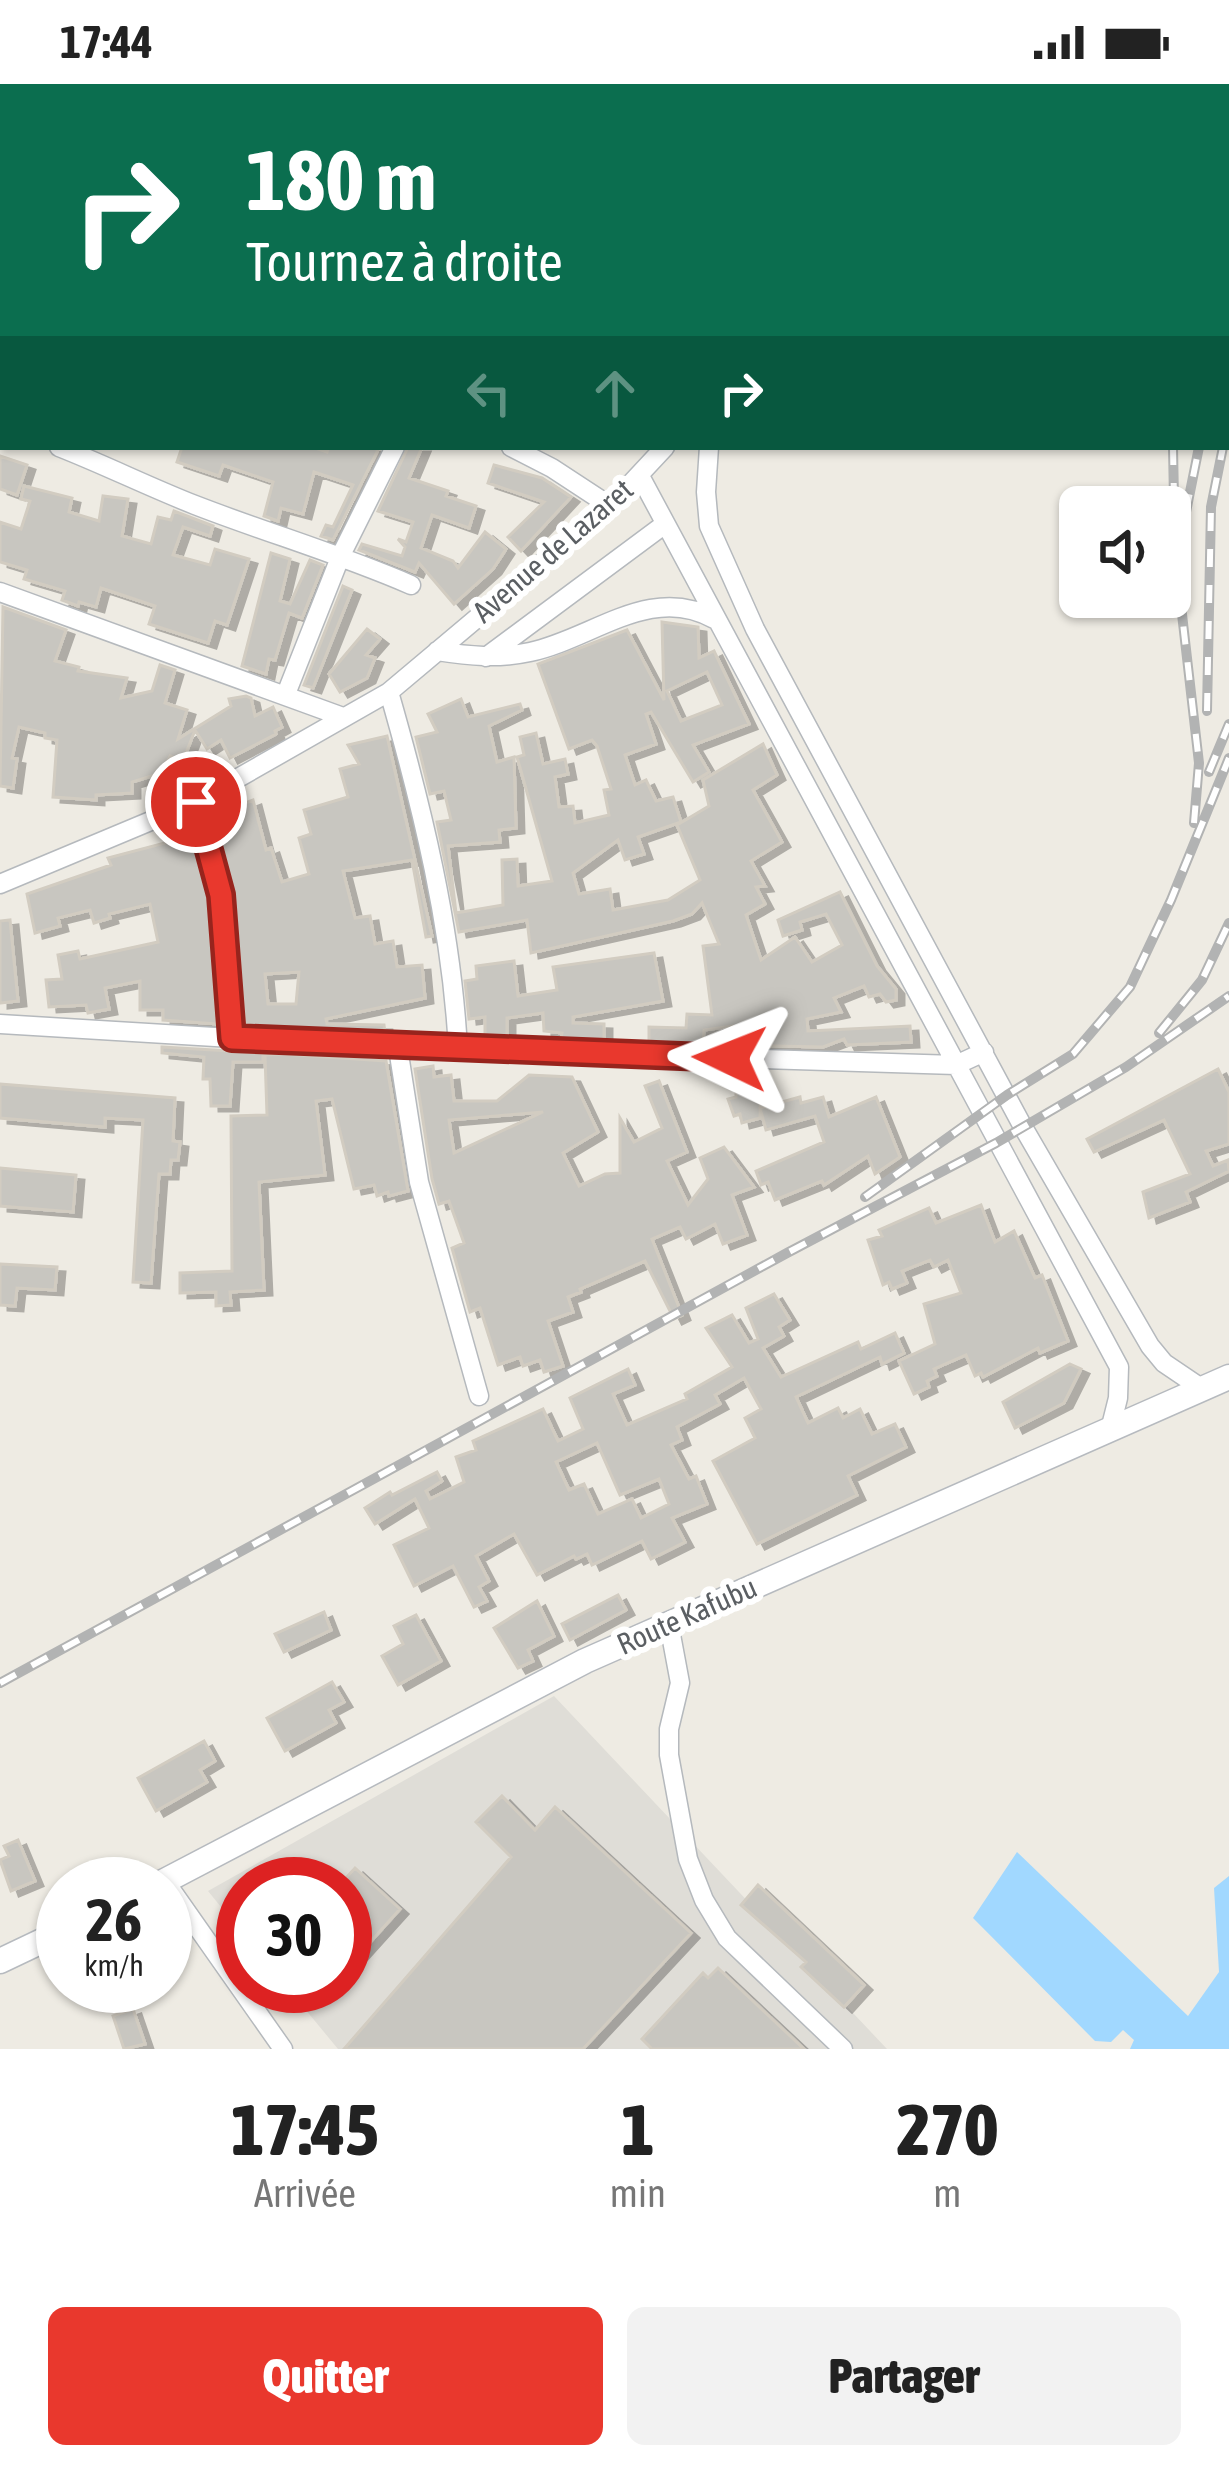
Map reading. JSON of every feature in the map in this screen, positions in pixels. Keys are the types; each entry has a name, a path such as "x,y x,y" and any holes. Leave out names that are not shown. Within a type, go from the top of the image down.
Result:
{"main road":[{"name":"Route Kafubu","path":"192,1867 585,1661 1229,1377"},
{"path":"0,1961 36,1944"}],"street":[{"path":"66,450 193,504 341,555 411,585"},
{"path":"286,694 341,555 394,450"},
{"path":"516,450 610,506"},
{"name":"Avenue de Lazaret","path":"0,884 196,802 389,692 610,506 662,450"},
{"path":"709,450 709,526 755,628 984,1052 1150,1346 1164,1363 1202,1388"},
{"path":"640,476 1119,1366 1110,1430"},
{"path":"484,658 665,524"},
{"path":"0,592 343,717"},
{"path":"437,651 484,658 530,652 656,607 686,606 716,620"},
{"path":"389,692 413,772 456,995 458,1050"},
{"path":"196,802 221,895 232,1038"},
{"path":"0,1024 398,1048 956,1065 984,1052"},
{"path":"398,1048 419,1182 479,1396"},
{"path":"669,1624 680,1683 669,1729 669,1755 688,1859 704,1900 728,1938 843,2049"},
{"path":"192,1924 283,2049"}],"shaded area":[{"path":"554,1696 887,2049 338,2049 308,2013 372,2013 372,1857 268,1857"}],"water":[{"path":"1017,1852 1188,2016 1219,1972 1214,1888 1229,1876 1229,2049 1130,2049 1134,2040 1123,2030 1111,2042 1095,2041 973,1918"}],"building":[{"path":"181,450 378,450 333,540 321,536 326,525 333,527 353,485 314,472 303,514 281,508 278,521 264,516 273,482 223,465 219,476 177,462"},
{"path":"407,450 421,450 409,478 476,506 469,528 432,515 421,548 453,561 458,568 485,532 506,549 493,569 454,604 419,563 415,572 359,550 362,544 402,556 405,547 398,539 406,542 413,522 378,511"},
{"path":"0,456 27,465 17,495 0,489"},
{"path":"494,465 542,478 571,497 521,551 508,537 544,502 488,483"},
{"path":"24,486 72,498 69,512 99,521 103,496 128,499 122,536 151,544 158,517 171,520 174,511 213,526 210,536 183,527 173,555 210,565 215,549 249,559 227,625 215,621 208,643 149,624 155,606 101,588 96,607 79,602 78,606 62,600 65,591 24,579 27,570 0,562 0,522 21,529 30,501 21,499"},
{"path":"271,553 290,559 280,601 290,604 310,560 323,565 302,618 289,613 266,674 242,666"},
{"path":"343,586 352,590 313,688 304,685"},
{"path":"3,607 66,630 55,661 79,667 78,671 127,678 121,698 152,691 160,665 175,670 165,703 187,710 178,739 231,706 229,699 246,696 251,698 255,716 273,707 282,727 230,758 221,740 207,749 195,730 183,761 170,756 160,778 155,775 132,782 132,793 96,795 96,800 53,797 57,740 19,727 12,758 17,759 13,788 0,786"},
{"path":"662,622 698,627 699,658 714,651 749,724 693,745 709,772 693,782 651,712 646,714 656,744 625,755 635,785 646,780 656,801 673,797 681,822 638,837 644,854 625,860 618,840 573,873 579,894 610,889 613,910 668,900 700,880 677,825 709,806 703,780 763,744 777,775 753,790 782,842 751,861 765,886 756,887 765,904 746,915 761,960 795,937 812,962 842,945 826,914 800,922 802,930 783,936 778,920 840,892 877,966 896,989 896,1000 886,1002 880,994 869,997 864,986 834,998 841,1012 807,1019 808,1031 910,1026 911,1042 847,1045 844,1039 823,1047 733,1045 733,1026 704,1030 703,1044 649,1042 649,1027 686,1028 687,1014 712,1015 703,946 719,944 702,903 692,914 673,921 531,953 527,920 459,932 437,822 451,820 444,791 430,794 416,737 437,732 428,714 461,699 468,717 520,704 522,710 489,726 497,762 514,757 516,828 499,830 500,842 448,846 456,913 503,905 502,860 517,859 518,886 552,881 517,757 524,755 520,737 536,733 543,764 565,759 568,774 555,777 559,807 573,806 575,823 609,815 604,790 611,789 597,746 592,740 569,749 538,664 627,630 664,700","holes":["707,672 722,705 681,721 667,691"]},
{"path":"367,629 380,639 366,655 375,658 367,678 340,692 329,674"},
{"path":"387,736 432,936 426,937 412,860 343,871 355,918 370,916 375,944 393,941 397,967 422,965 425,998 326,1019 327,1024 384,1025 385,1034 245,1025 234,894 214,815 253,800 266,850 271,848 282,882 309,874 299,838 311,834 304,810 348,797 340,769 359,764 348,745","holes":["299,972 296,1004 268,1004 265,974"]},
{"path":"191,836 208,897 217,1024 163,1020 163,1010 140,1010 140,981 105,988 109,1009 88,1013 86,1005 49,1007 46,980 62,979 58,955 78,951 80,959 158,942 150,904 109,914 110,918 94,923 90,910 58,918 60,926 35,933 27,894 111,865 108,858"},
{"path":"10,920 18,1001 0,1003 0,921"},
{"path":"654,953 663,1001 573,1017 573,1023 604,1024 604,1041 561,1039 562,1033 544,1031 543,1013 507,1018 507,1038 485,1037 485,1017 469,1019 465,981 477,979 476,966 514,961 518,996 557,990 553,967"},
{"path":"162,1047 263,1053 263,1062 233,1062 230,1106 211,1106 210,1079 203,1079 204,1057 162,1053"},
{"path":"265,1055 386,1061 408,1191 377,1196 374,1185 354,1189 332,1099 316,1101 325,1175 259,1182 264,1290 230,1292 231,1305 216,1306 216,1292 180,1293 180,1273 232,1271 231,1116 267,1115"},
{"path":"433,1066 434,1077 451,1075 454,1101 497,1101 529,1075 572,1077 598,1132 563,1153 579,1186 620,1173 620,1118 634,1142 662,1128 645,1086 659,1081 687,1152 667,1161 688,1205 708,1179 700,1158 724,1147 754,1187 732,1195 747,1235 723,1244 715,1224 686,1239 680,1227 652,1239 682,1315 674,1319 645,1261 580,1289 568,1297 573,1312 548,1321 563,1366 544,1372 540,1360 523,1366 520,1357 498,1365 480,1308 470,1312 452,1248 464,1243 449,1201 439,1204 415,1069","holes":["543,1112 454,1153 449,1120"]},
{"path":"1218,1069 1229,1092 1229,1144 1206,1151 1213,1166 1228,1160 1229,1171 1186,1192 1190,1202 1149,1218 1143,1192 1190,1174 1164,1120 1094,1152 1087,1139"},
{"path":"736,1080 761,1081 760,1118 742,1123 740,1114 734,1116 728,1099 736,1097"},
{"path":"0,1084 175,1098 173,1141 180,1142 178,1160 171,1160 170,1174 159,1174 151,1283 133,1282 143,1120 105,1118 105,1127 0,1118"},
{"path":"800,1097 801,1103 823,1097 829,1117 876,1097 900,1157 875,1174 868,1156 824,1185 822,1181 775,1200 768,1182 761,1185 756,1171 824,1142 815,1116 766,1130 760,1108"},
{"path":"0,1168 76,1175 73,1212 0,1206"},
{"path":"981,1205 995,1242 1014,1231 1035,1278 1042,1275 1068,1341 1040,1353 1038,1348 983,1377 981,1373 975,1376 966,1355 934,1369 937,1376 927,1381 929,1387 914,1394 899,1361 935,1344 924,1304 961,1293 948,1260 934,1267 930,1260 902,1271 907,1283 892,1289 889,1282 883,1285 868,1240 882,1236 879,1230 929,1208 936,1223"},
{"path":"0,1264 57,1267 55,1290 17,1288 15,1306 0,1305"},
{"path":"774,1294 790,1320 779,1327 784,1336 763,1348 781,1377 858,1342 861,1349 895,1333 904,1353 882,1364 880,1357 796,1397 808,1423 838,1408 843,1418 860,1409 872,1434 895,1424 906,1447 848,1476 857,1495 757,1544 713,1461 755,1438 745,1418 761,1409 744,1378 715,1395 720,1404 677,1427 682,1440 671,1445 689,1479 696,1476 707,1504 672,1518 685,1542 651,1559 642,1541 592,1565 587,1554 574,1556 537,1575 514,1534 476,1556 489,1581 479,1587 487,1601 474,1607 453,1566 414,1586 394,1545 429,1528 415,1499 375,1524 365,1508 437,1472 442,1481 426,1491 430,1499 464,1482 456,1457 476,1450 473,1441 543,1409 558,1441 583,1429 570,1398 628,1369 635,1385 613,1394 627,1425 687,1399 685,1394 732,1367 706,1328 732,1315 749,1343 758,1339 746,1308","holes":["597,1443 620,1495 659,1479 669,1504 641,1518 632,1499 598,1514 584,1484 569,1490 556,1462"]},
{"path":"1070,1364 1081,1369 1064,1403 1015,1428 1003,1402"},
{"path":"618,1595 626,1610 570,1640 562,1624"},
{"path":"537,1601 554,1636 528,1650 533,1661 518,1668 494,1628"},
{"path":"324,1612 331,1630 284,1652 275,1634"},
{"path":"416,1615 441,1661 398,1685 382,1656 403,1644 394,1626"},
{"path":"332,1682 344,1702 329,1710 336,1723 285,1751 267,1718"},
{"path":"204,1741 215,1761 200,1770 207,1782 156,1811 138,1778"},
{"path":"502,1796 535,1830 555,1807 691,1933 583,2049 344,2049 511,1857 476,1822"},
{"path":"18,1840 35,1881 11,1891 0,1860 9,1856 4,1846"},
{"path":"372,1883 400,1909 372,1940"},
{"path":"758,1885 864,1985 844,2007 801,1967 806,1962 741,1905"},
{"path":"718,1968 804,2049 652,2049 642,2039 703,1973 708,1978"},
{"path":"134,2013 145,2044 124,2049 113,2016"}],"railway":[{"path":"1173,450 1175,553 1199,763 1194,823"},
{"path":"1191,487 1198,450"},
{"path":"1207,711 1211,507 1222,450"},
{"path":"1209,772 1229,724"},
{"path":"865,1197 1007,1095 1073,1054 1130,987 1229,758"},
{"path":"1159,1033 1202,980 1229,923"},
{"path":"0,1683 996,1143 1126,1067 1229,996"}],"route":[{"path":"196,802 221,895 232,1038 730,1058"}]}
